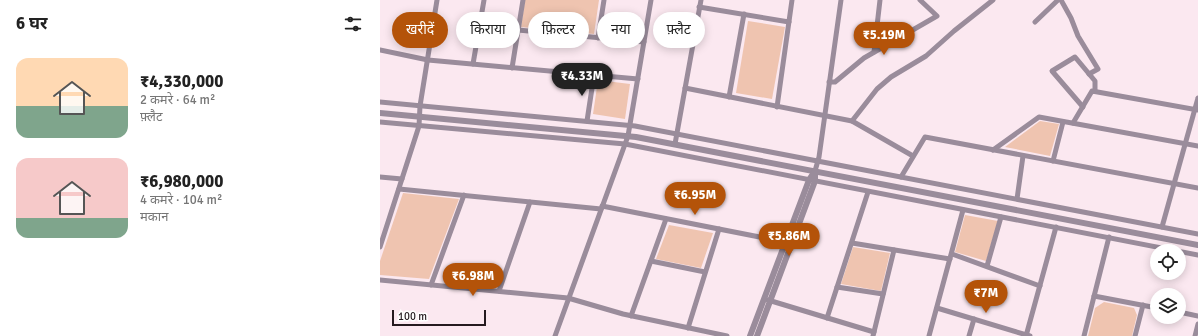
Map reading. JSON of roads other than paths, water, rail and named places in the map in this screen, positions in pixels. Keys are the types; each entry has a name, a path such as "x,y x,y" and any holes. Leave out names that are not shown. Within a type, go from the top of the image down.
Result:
{"street":[{"path":"380,247 419,126 420,106 437,0"},
{"path":"474,64 484,0"},
{"path":"520,18 523,0"},
{"path":"602,12 604,0"},
{"path":"645,36 651,0"},
{"path":"675,144 701,0"},
{"path":"777,107 792,0"},
{"path":"750,336 767,300 818,162 841,0"},
{"path":"874,52 880,0"},
{"path":"829,82 835,82 864,58 937,16 920,0"},
{"path":"852,121 877,89 891,77 926,56 954,31 994,0"},
{"path":"1035,22 1060,0 1071,18 1078,36 1098,69 1089,74"},
{"path":"700,7 789,22"},
{"path":"729,97 744,14"},
{"path":"520,30 597,38"},
{"path":"512,68 515,48"},
{"path":"555,336 628,136 643,48"},
{"path":"380,50 428,60 638,79"},
{"path":"1083,107 1052,71 1075,57 1095,81 1095,92"},
{"path":"587,121 594,75"},
{"path":"685,88 825,117 852,121 913,156"},
{"path":"1073,123 1092,91 1196,109"},
{"path":"1162,228 1198,98"},
{"path":"380,102 630,125 1198,234"},
{"path":"380,113 628,136 1198,245"},
{"path":"993,150 1039,117 1198,146"},
{"path":"380,122 625,144 868,192 1198,254"},
{"path":"1053,161 1063,122"},
{"path":"901,178 925,136 1023,156 1198,188"},
{"path":"1016,199 1023,156"},
{"path":"380,177 402,179"},
{"path":"757,336 785,242 812,181"},
{"path":"399,189 530,202 601,207 785,242"},
{"path":"827,318 868,192"},
{"path":"431,285 464,195"},
{"path":"499,291 530,202"},
{"path":"929,336 963,210"},
{"path":"987,266 1001,217"},
{"path":"631,316 666,219"},
{"path":"937,308 1028,336 1056,227"},
{"path":"688,328 719,229"},
{"path":"1084,336 1109,237"},
{"path":"852,242 894,250 951,257 987,266 1040,286"},
{"path":"767,300 874,334 894,250"},
{"path":"651,261 705,272"},
{"path":"380,280 568,298 631,316 727,336"},
{"path":"837,287 884,294"},
{"path":"1094,296 1150,306"},
{"path":"1135,336 1143,305"},
{"path":"1186,313 1198,316"},
{"path":"969,336 974,319"},
{"path":"1195,336 1198,324"}]}
